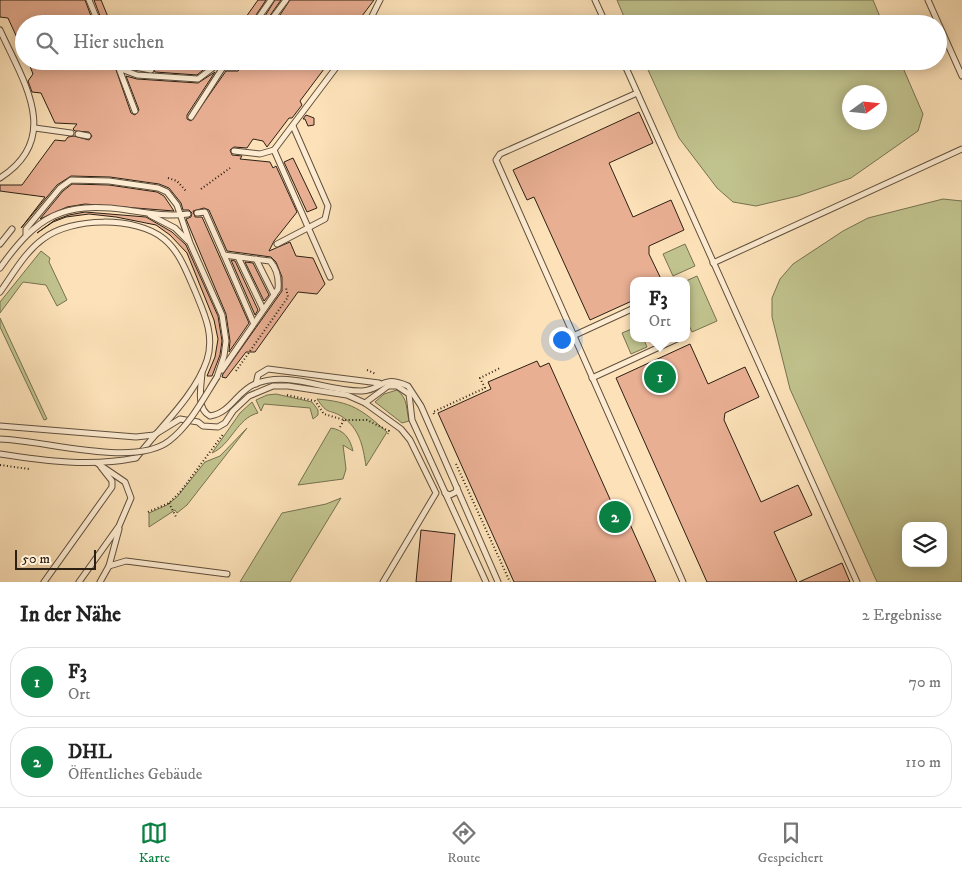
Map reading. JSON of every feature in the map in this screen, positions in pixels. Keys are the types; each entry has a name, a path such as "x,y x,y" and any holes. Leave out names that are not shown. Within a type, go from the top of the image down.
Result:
{"lane":[{"path":"88,0 95,15"},
{"path":"260,15 271,0"},
{"path":"275,15 286,0"},
{"path":"372,15 380,0"},
{"path":"595,0 602,15"},
{"path":"928,0 935,15"},
{"path":"0,30 15,63"},
{"path":"947,42 962,76"},
{"path":"0,178 12,170 24,157 35,128 35,116 31,99 18,70"},
{"path":"121,70 135,111"},
{"path":"123,70 137,76 198,79 213,70"},
{"path":"190,117 219,70"},
{"path":"234,151 260,154 274,150 334,70"},
{"path":"627,70 857,582"},
{"path":"637,92 500,154 496,160 683,582"},
{"path":"277,244 325,219 328,206 293,126"},
{"path":"35,128 70,133"},
{"path":"78,134 88,136"},
{"path":"713,264 962,149"},
{"path":"274,150 330,277"},
{"path":"26,234 26,230 60,188 71,180 109,181 158,188 172,196 181,215 190,243 206,276 225,328 224,356 217,377"},
{"path":"0,268 26,234 51,216 79,207 147,213 188,214"},
{"path":"197,213 205,212 253,322"},
{"path":"147,213 175,228 190,243"},
{"path":"0,292 36,245 67,226 93,222 128,225 154,232 172,247 180,258 208,324 210,348 202,373 201,407 204,413 210,416 225,411 244,390 256,384 276,379 363,391 380,383"},
{"path":"0,244 12,229"},
{"path":"0,439 125,454 149,450 168,443 185,426 253,322 278,289 278,281 273,265 270,262 224,255"},
{"path":"238,257 263,309"},
{"path":"256,259 274,295"},
{"path":"573,336 630,310"},
{"path":"592,378 669,342"},
{"path":"256,384 258,375 268,369 380,383 397,381 408,386 416,395 498,582"},
{"path":"0,454 47,461 97,463 136,458 175,412 202,373"},
{"path":"0,426 127,437 154,435 180,420 198,422 203,426 218,427 225,423 233,411 249,396 273,386 288,386 347,395 366,403 401,429 410,440 436,493 383,582"},
{"path":"366,403 388,386 397,386 409,394 412,420 486,582"},
{"path":"78,582 119,526 129,507 131,498 125,482 97,463"},
{"path":"44,582 112,487 112,481 97,463"},
{"path":"445,493 450,495 456,492 457,487"},
{"path":"100,582 109,566 119,526"},
{"path":"109,566 126,560 227,574"}],"path":[{"path":"202,190 230,168"},
{"path":"168,178 177,181 186,191"},
{"path":"236,371 288,297"},
{"path":"436,420 433,412 485,388 480,378 500,368"},
{"path":"284,394 315,401 324,414 344,420 367,420 389,431 388,434"},
{"path":"340,427 344,420"},
{"path":"148,512 169,502 186,486 225,432"},
{"path":"454,459 510,582"},
{"path":"0,465 29,469"},
{"path":"169,502 176,517"}],"green space":[{"path":"617,0 873,0 879,15 623,15"},
{"path":"648,70 904,70 923,114 918,131 851,178 798,196 756,206 733,202 717,188 679,138"},
{"path":"943,199 962,201 962,582 877,582 790,389 772,317 772,298 780,279 793,264 843,231 868,218"},
{"path":"685,244 695,266 673,276 663,254"},
{"path":"41,251 50,258 49,262 67,300 57,306 46,285 23,282 0,313 0,302"},
{"path":"697,276 717,321 692,332 690,328 690,279"},
{"path":"0,318 47,419 44,420 0,327"},
{"path":"630,330 630,342 645,342 647,347 631,354 622,333"},
{"path":"397,390 405,400 409,421 402,423 375,402 384,394"},
{"path":"276,394 312,402 318,410 318,415 313,419 310,408 264,404 261,411 256,400 267,395"},
{"path":"317,399 339,402 355,408 363,412 387,432 366,466 360,438 352,426 341,416 326,410"},
{"path":"252,402 258,413 245,420 219,449 212,453 240,413"},
{"path":"247,428 187,505 177,513 175,510 149,527 149,513 167,505 177,497 205,462 220,456"},
{"path":"331,428 346,435 353,451 343,445 346,469 343,479 298,485"},
{"path":"341,498 290,582 240,582 282,513 326,504"}],"building":[{"path":"0,0 85,0 91,15 15,15 15,33 8,18 0,17"},
{"path":"94,0 101,0 107,15 100,15"},
{"path":"258,0 266,0 256,15 247,15"},
{"path":"275,0 281,0 270,15 266,15"},
{"path":"290,0 374,0 363,15 280,15"},
{"path":"31,70 116,70 131,113 135,115 139,110 126,76 137,79 198,83 215,72 187,115 187,119 191,121 226,71 323,70 300,101 302,105 292,118 289,118 267,147 263,141 253,139 247,148 234,147 230,150 232,155 242,156 240,159 270,162 273,168 276,166 297,212 274,241 269,251 290,242 296,256 313,258 325,284 317,294 298,292 255,352 246,352 226,378 222,377 223,374 282,291 282,277 276,262 271,257 227,251 209,210 204,208 193,211 195,217 202,217 249,323 229,352 230,341 226,314 186,219 191,217 192,213 189,210 183,210 181,203 169,188 159,184 110,177 71,176 57,185 21,228 45,197 0,191 0,185 22,185 55,140 65,141 68,137 74,136 89,140 92,136 89,132 75,131 73,129 77,124 55,123 41,93 32,92 28,81 33,74"},
{"path":"154,70 203,70 197,75 155,72"},
{"path":"639,112 653,143 609,163 633,217 671,200 684,230 649,246 649,254 660,277 630,277 630,302 590,320 534,197 527,200 513,170"},
{"path":"306,115 314,118 314,125 308,126 305,119 303,119"},
{"path":"293,158 317,208 307,212 284,162"},
{"path":"72,184 109,185 157,192 164,196 174,211 85,204 67,207 40,219 63,191"},
{"path":"85,212 146,217 172,232 186,245 218,316 222,341 220,355 212,376 207,376 215,357 218,339 214,320 187,253 170,235 156,225 116,217 89,214 66,217 53,222 37,233 55,220 69,215"},
{"path":"231,260 235,261 258,310 255,315"},
{"path":"245,262 253,263 269,295 264,301"},
{"path":"690,344 708,384 745,367 759,397 725,413 724,420 761,502 798,485 812,515 774,532 797,582 707,582 616,378"},
{"path":"537,361 540,367 549,363 622,526 629,522 656,582 514,582 438,413 491,389 488,382"},
{"path":"421,530 455,534 451,582 416,582"},
{"path":"842,563 850,582 799,582"}],"place":[{"name":"F3","path":"660,377"},
{"name":"DHL","path":"615,517"}]}
